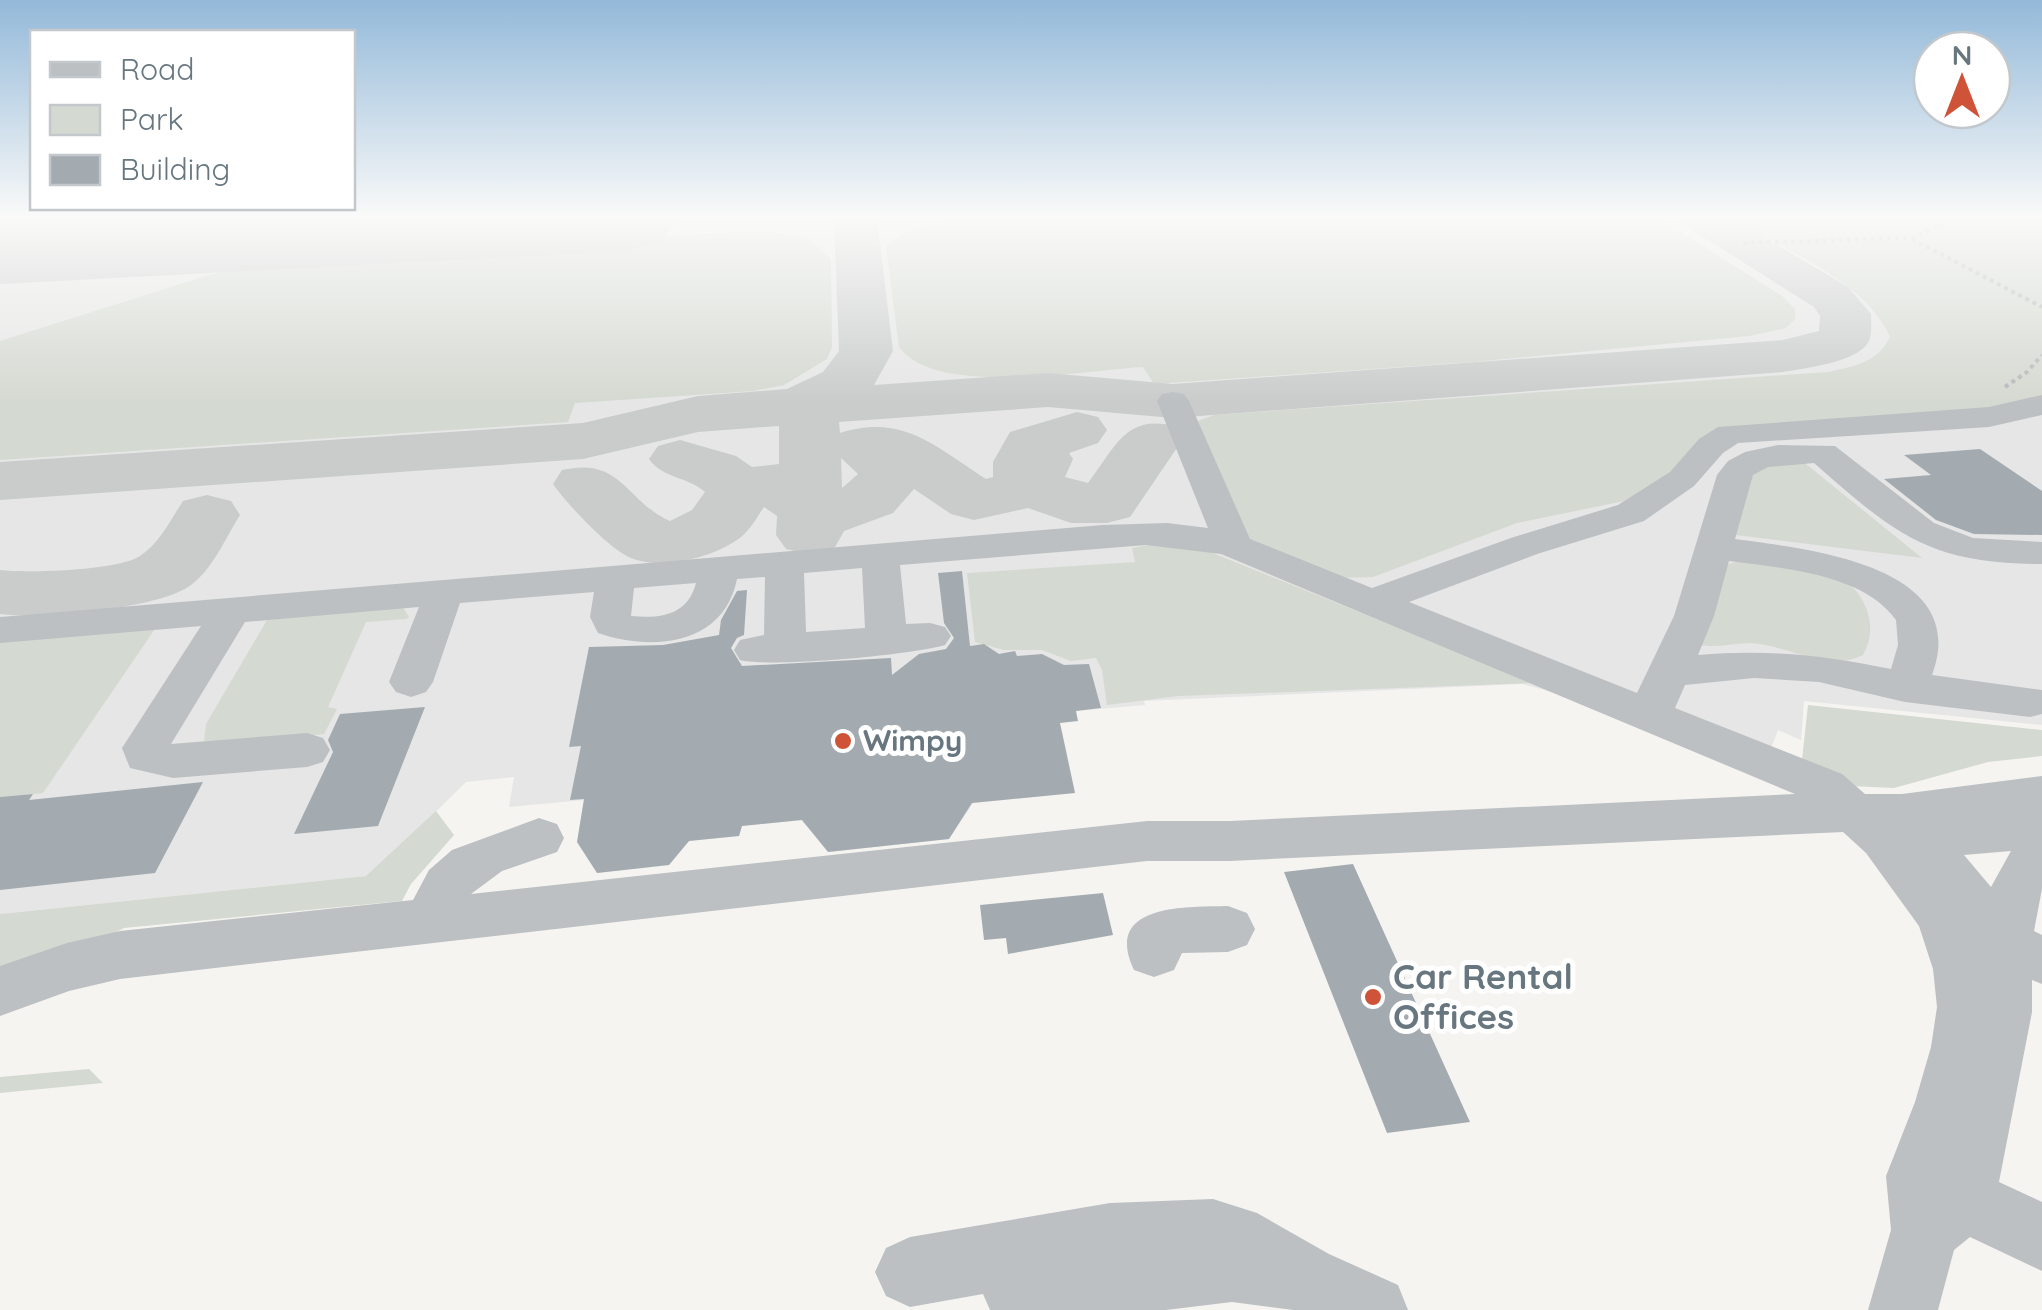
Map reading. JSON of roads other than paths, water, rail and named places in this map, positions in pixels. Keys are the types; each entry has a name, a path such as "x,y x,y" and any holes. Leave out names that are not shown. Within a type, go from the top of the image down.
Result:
{"lane":[{"path":"1173,401 1234,546"},
{"path":"1371,602 1524,546 1632,513 1682,479 1711,446 1730,434 1989,417 2042,405"},
{"path":"1660,693 1694,616 1740,466 1763,458 1930,447"},
{"path":"1824,454 1910,527 1936,542 1995,553 2042,553"},
{"path":"0,630 616,579 610,617 613,624 641,630 667,628 704,612 719,571 1169,532 1194,534 1234,546 1371,602 1660,693 1892,826 2023,952"},
{"path":"1713,546 1826,567 1864,580 1905,603 1919,631 1916,666 1905,687"},
{"path":"880,556 887,639"},
{"path":"784,566 770,649 930,636"},
{"path":"411,682 444,593"},
{"path":"231,611 145,748 147,756 173,761 307,750"},
{"path":"1660,693 1754,664 1819,668 1905,687 2030,702"},
{"path":"1892,826 2042,794"},
{"path":"0,991 67,967 120,955 1147,841 1230,841 1653,810 1795,812 1892,826 2042,830"},
{"path":"1892,826 1957,949 1966,1007 1946,1102 1935,1202"},
{"path":"431,923 440,890 456,873 475,861 539,838"},
{"path":"1903,1310 1935,1202 2023,952 2014,893 2026,870 2042,854"},
{"path":"1154,953 1154,942 1169,930 1228,929"},
{"path":"1935,1202 2042,1237"},
{"path":"910,1272 1110,1237 1213,1233 1233,1237 1294,1273 1372,1310"},
{"path":"1017,1292 1232,1268 1294,1273"}],"place":[{"name":"Wimpy","path":"843,741"},
{"name":"Car Rental Offices","path":"1373,997"}]}
